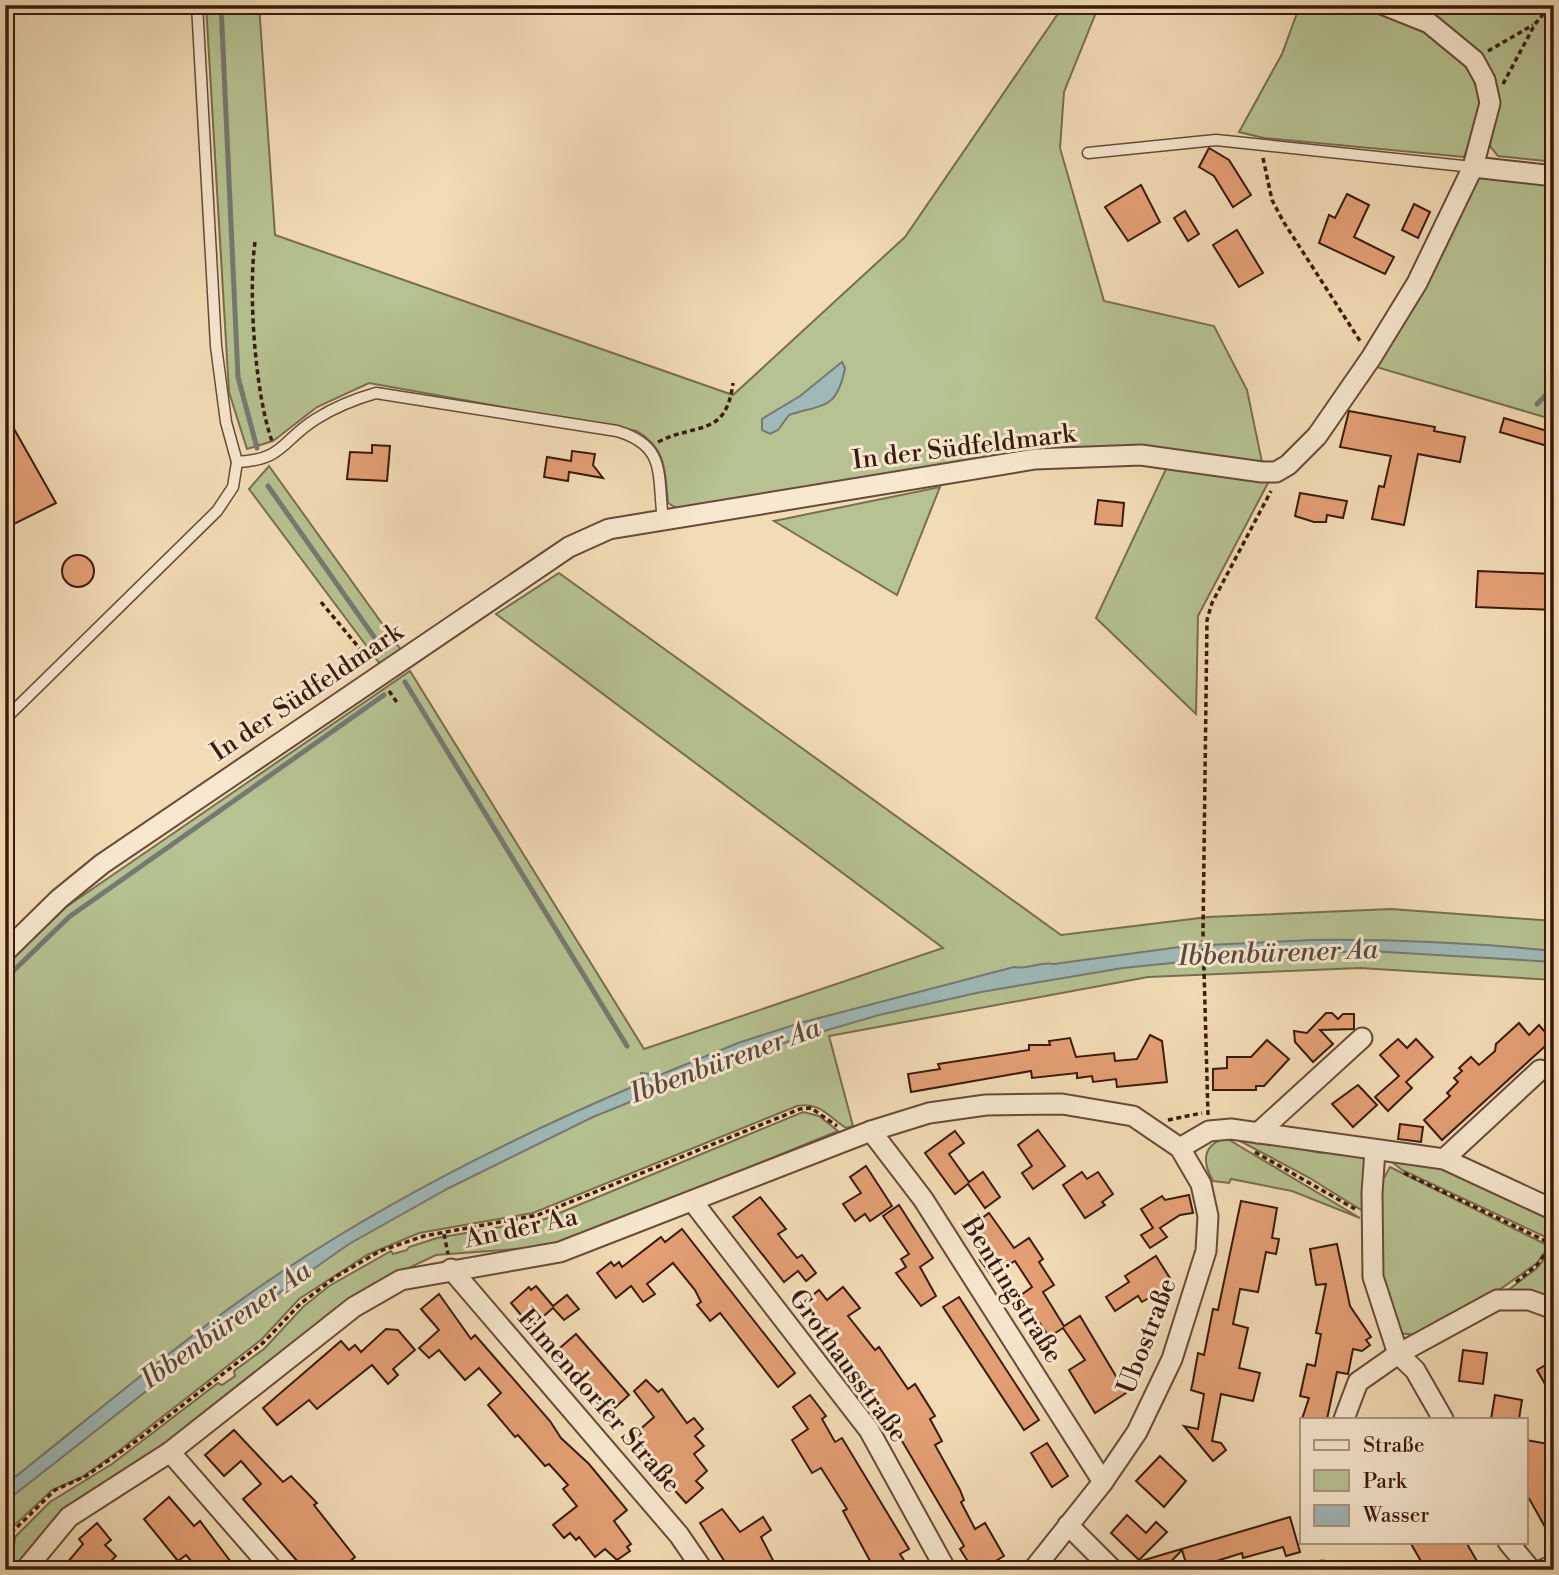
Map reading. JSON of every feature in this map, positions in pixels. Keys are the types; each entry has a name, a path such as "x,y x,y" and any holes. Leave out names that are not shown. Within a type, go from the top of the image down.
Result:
{"street":[{"path":"1276,472 1289,465 1317,436 1371,358 1417,284 1473,167 1490,103 1485,80 1474,60 1429,23 1384,5"},
{"path":"1473,167 1554,176"},
{"name":"In der Südfeldmark","path":"5,952 60,899 102,864 378,674 569,547 609,529 1035,458 1141,455 1276,472"},
{"path":"1256,1142 1362,1038"},
{"path":"1444,1160 1540,1070"},
{"name":"An der Aa","path":"25,1570 69,1517 170,1452 355,1307 401,1280 451,1269 561,1252 871,1131 929,1113 986,1105 1062,1104 1133,1116 1180,1148"},
{"path":"1180,1148 1208,1122 1231,1129 1256,1142 1375,1150 1444,1160 1554,1210"},
{"name":"Bentingstraße","path":"871,1131 923,1199 1102,1482"},
{"name":"Ubostraße","path":"1033,1570 1102,1482 1137,1432 1172,1359 1206,1251 1208,1216 1201,1184 1180,1148"},
{"path":"1375,1150 1371,1220 1373,1277 1398,1354 1415,1370 1442,1418"},
{"name":"Grothausstraße","path":"693,1202 869,1430 946,1570"},
{"name":"Elmendorfer Straße","path":"451,1269 679,1535 703,1570"},
{"path":"1344,1418 1358,1382 1398,1354 1497,1300 1529,1300 1554,1309"},
{"path":"170,1452 273,1570"},
{"path":"1068,1525 1114,1570"},
{"path":"1510,1544 1531,1570"},
{"path":"1542,1570 1554,1565"}],"lane":[{"path":"5,719 217,511 233,487 237,463 226,422 216,346 197,5"},
{"path":"1088,153 1216,140 1473,167"},
{"path":"237,463 261,461 276,453 314,420 376,393 617,431 639,438 649,447 656,466 663,520"},
{"path":"1297,1570 1323,1566 1332,1570"}],"path":[{"path":"1490,103 1508,76 1535,23 1551,5"},
{"path":"1474,60 1535,23"},
{"path":"1264,144 1265,177 1272,200 1371,358"},
{"path":"255,242 250,278 267,428 276,453"},
{"path":"649,447 712,425 720,419 730,407 733,383"},
{"path":"1155,1122 1208,1122 1202,933 1207,620 1212,603 1273,486 1276,472"},
{"path":"321,601 398,704"},
{"path":"1256,1142 1371,1220"},
{"path":"1401,1171 1478,1205 1553,1243 1537,1265 1505,1289 1497,1300"}],"green space":[{"path":"206,5 259,5 275,235 733,395 905,237 1064,5 1099,5 1064,92 1060,148 1104,301 1214,326 1247,390 1262,462 1142,448 1034,449 678,509 668,503 665,471 659,453 647,438 637,431 369,383 317,407 273,441 247,449 229,392"},
{"path":"1300,5 1370,5 1427,29 1463,59 1473,74 1484,105 1464,157 1264,138 1239,132 1282,54"},
{"path":"1405,5 1554,5 1554,162 1498,156 1490,146 1497,100 1492,79"},
{"path":"1477,176 1554,180 1554,420 1373,366"},
{"path":"269,466 401,650 380,664 249,489"},
{"path":"1166,469 1269,481 1198,616 1196,714 1096,618"},
{"path":"940,487 897,595 774,521"},
{"path":"559,573 1061,935 1208,917 1391,909 1554,921 1554,980 1360,968 1148,977 829,1036 853,1126 846,1128 818,1108 797,1106 533,1213 419,1233 367,1255 299,1299 262,1339 116,1453 82,1477 52,1490 5,1534 5,965 66,907 410,671 644,1049 943,948 496,614"},
{"path":"803,1112 819,1116 838,1131 556,1246 436,1255 396,1274 17,1570 5,1570 15,1537 50,1502 112,1464 218,1383 222,1385 235,1376 234,1371 264,1349 303,1307 329,1286 391,1251 393,1254 437,1238 545,1219"},
{"path":"1242,1137 1321,1153 1329,1150 1368,1157 1363,1211 1308,1177 1238,1140"},
{"path":"1226,1138 1360,1218 1292,1191 1231,1179 1229,1183 1213,1181 1207,1167 1206,1155 1212,1145"},
{"path":"1397,1159 1453,1171 1554,1221 1554,1241 1402,1170 1392,1162"},
{"path":"1390,1167 1549,1246 1537,1263 1495,1293 1415,1335 1399,1333 1379,1271 1381,1183"},
{"path":"1554,1247 1554,1302 1507,1291 1536,1269"}],"water":[{"path":"842,362 845,368 842,382 833,398 820,406 789,415 778,430 770,434 762,430 762,419 800,396"},
{"name":"Ibbenbürener Aa","path":"1313,940 1403,941 1524,948 1554,951 1554,962 1369,951 1191,957 1191,961 1123,968 981,992 879,1015 721,1065 593,1117 449,1188 349,1244 168,1371 163,1378 5,1502 5,1485 166,1356 265,1283 354,1226 447,1174 542,1127 639,1084 644,1080 641,1073 660,1075 738,1043 800,1023 1014,967 1187,946"}],"building":[{"path":"1209,148 1229,160 1251,195 1233,207 1214,176 1199,167"},
{"path":"1141,185 1160,222 1128,241 1105,207"},
{"path":"1347,194 1369,205 1354,237 1394,257 1385,274 1319,243 1329,215 1335,218"},
{"path":"1414,204 1430,212 1418,238 1402,230"},
{"path":"1185,211 1199,234 1188,241 1174,218"},
{"path":"1237,230 1263,273 1239,287 1213,245"},
{"path":"1349,411 1435,427 1434,431 1465,437 1460,462 1418,454 1404,525 1372,519 1379,486 1384,487 1391,456 1340,447"},
{"path":"5,413 56,503 14,524 6,511 12,507 5,495"},
{"path":"1504,418 1554,433 1554,448 1500,432"},
{"path":"372,445 390,446 387,481 347,479 350,452 372,453"},
{"path":"572,451 595,454 593,465 603,478 569,472 568,481 544,477 547,457 571,461"},
{"path":"1300,493 1347,501 1343,518 1327,515 1326,522 1314,522 1295,516"},
{"path":"1098,500 1124,503 1122,526 1095,524"},
{"path":"78,555 89,560 94,571 89,582 78,587 67,582 62,571 67,560"},
{"path":"1478,571 1554,574 1554,610 1476,607"},
{"path":"1326,1013 1332,1013 1338,1019 1343,1014 1354,1014 1354,1029 1320,1030 1333,1044 1313,1062 1295,1042 1294,1031 1307,1033"},
{"path":"1519,1023 1529,1035 1539,1025 1552,1040 1442,1140 1424,1120 1450,1096 1447,1093 1458,1082 1454,1078 1462,1071 1459,1068 1471,1057 1479,1065 1495,1051 1496,1044"},
{"path":"1150,1035 1162,1041 1167,1082 1117,1087 1116,1079 1093,1082 1092,1076 1077,1078 1077,1073 1032,1078 1031,1071 911,1092 908,1074 940,1069 938,1064 1029,1050 1029,1045 1050,1045 1049,1041 1070,1038 1076,1057 1114,1053 1115,1061 1137,1059"},
{"path":"1398,1039 1407,1048 1416,1039 1433,1057 1406,1082 1412,1088 1388,1111 1375,1097 1399,1076 1380,1055"},
{"path":"1267,1040 1289,1059 1264,1086 1256,1086 1256,1090 1213,1090 1213,1069 1227,1068 1227,1057 1251,1057"},
{"path":"1358,1085 1377,1105 1353,1127 1332,1104"},
{"path":"1400,1124 1423,1127 1421,1142 1398,1139"},
{"path":"1038,1130 1065,1166 1033,1189 1022,1173 1032,1166 1018,1145"},
{"path":"955,1131 964,1143 949,1154 969,1182 983,1172 1000,1197 985,1208 968,1184 955,1194 925,1153"},
{"path":"866,1166 892,1206 870,1221 865,1214 855,1221 843,1204 861,1193 850,1177"},
{"path":"1082,1172 1087,1179 1098,1172 1113,1194 1102,1202 1105,1205 1085,1218 1063,1185"},
{"path":"1189,1195 1193,1213 1180,1215 1160,1228 1167,1237 1150,1248 1141,1235 1153,1228 1141,1209 1162,1196 1165,1200"},
{"path":"760,1197 786,1229 778,1234 797,1258 802,1255 816,1273 806,1281 798,1271 784,1282 733,1217"},
{"path":"1241,1201 1277,1208 1272,1238 1279,1239 1276,1254 1266,1252 1258,1292 1240,1289 1233,1324 1248,1328 1239,1368 1260,1373 1253,1401 1221,1394 1212,1441 1221,1443 1226,1450 1213,1461 1184,1426 1198,1429 1204,1394 1191,1390 1198,1353 1204,1355 1213,1309 1218,1310"},
{"path":"899,1205 933,1258 920,1267 936,1296 921,1306 896,1273 906,1267 901,1259 909,1254 883,1216"},
{"path":"989,1213 1014,1248 1029,1238 1043,1259 1039,1262 1054,1285 1043,1292 1064,1326 1080,1316 1126,1393 1095,1413 1069,1370 1085,1360 1063,1328 1049,1337 1021,1295 1032,1287 1015,1261 991,1275 980,1260 993,1252 974,1224"},
{"path":"682,1229 795,1373 778,1387 720,1313 710,1321 697,1305 701,1302 695,1290 673,1263 647,1284 655,1294 643,1302 631,1286 616,1298 597,1273 611,1262 614,1266 619,1262 622,1267 661,1237 665,1242"},
{"path":"1337,1244 1350,1306 1371,1337 1366,1340 1370,1345 1362,1351 1353,1349 1348,1374 1337,1372 1327,1418 1302,1418 1309,1398 1300,1396 1307,1364 1315,1366 1321,1334 1316,1333 1326,1284 1316,1285 1310,1249"},
{"path":"1156,1256 1173,1283 1142,1302 1138,1296 1115,1311 1106,1297 1129,1282 1125,1276"},
{"path":"536,1286 553,1306 567,1295 579,1309 564,1320 553,1308 531,1327 511,1303 529,1287 531,1290"},
{"path":"843,1287 860,1308 848,1316 875,1350 879,1347 908,1389 915,1384 935,1416 930,1419 942,1441 935,1445 960,1490 964,1500 961,1502 975,1529 985,1523 1004,1556 994,1562 999,1570 975,1570 967,1560 960,1549 964,1546 892,1424 862,1383 864,1381 802,1304 819,1290 827,1300"},
{"path":"439,1294 471,1339 475,1335 550,1421 561,1438 589,1464 627,1510 614,1521 631,1544 627,1547 630,1551 617,1560 605,1549 595,1557 579,1537 576,1540 570,1533 564,1538 553,1525 577,1506 563,1489 568,1485 549,1464 545,1466 518,1435 515,1437 488,1405 501,1393 479,1368 465,1380 439,1350 429,1358 419,1348 439,1330 421,1309"},
{"path":"959,1297 1039,1420 1024,1430 943,1307"},
{"path":"386,1329 398,1330 415,1350 393,1369 398,1375 388,1384 372,1365 317,1409 309,1400 277,1425 263,1408 341,1341 349,1350 355,1345 361,1352"},
{"path":"576,1334 629,1395 608,1414 554,1353"},
{"path":"1463,1350 1487,1353 1483,1384 1459,1381"},
{"path":"1554,1360 1554,1400 1537,1370"},
{"path":"646,1380 658,1392 662,1389 687,1423 694,1418 703,1429 695,1436 704,1446 694,1454 707,1471 696,1481 703,1488 686,1503 629,1439 654,1417 634,1391"},
{"path":"810,1395 826,1416 822,1419 835,1442 842,1438 909,1549 900,1554 905,1562 892,1570 875,1570 843,1511 847,1509 821,1468 812,1473 792,1440 808,1429 793,1407"},
{"path":"1495,1395 1522,1400 1519,1418 1491,1418"},
{"path":"234,1430 283,1482 291,1476 317,1503 314,1505 355,1557 340,1570 305,1570 243,1499 261,1484 241,1461 224,1476 205,1455"},
{"path":"1528,1440 1554,1445 1550,1489 1554,1494 1549,1497 1554,1506 1554,1543 1528,1497"},
{"path":"1047,1443 1068,1476 1052,1487 1031,1453"},
{"path":"1160,1456 1186,1481 1164,1507 1136,1481"},
{"path":"169,1497 194,1526 200,1521 237,1570 199,1570 186,1555 178,1561 144,1519"},
{"path":"722,1509 740,1532 763,1517 771,1530 761,1537 778,1570 730,1570 700,1523"},
{"path":"1127,1515 1146,1533 1156,1522 1167,1532 1139,1560 1111,1533"},
{"path":"1290,1517 1300,1552 1286,1556 1283,1547 1243,1558 1242,1553 1207,1564 1208,1570 1188,1570 1182,1550 1163,1570 1125,1570 1124,1566"},
{"path":"97,1523 111,1540 105,1545 116,1556 111,1561 118,1570 61,1570 83,1544 79,1539"},
{"path":"1411,1544 1467,1544 1482,1570 1426,1570"}],"waterway":[{"path":"221,5 238,377 257,448"},
{"path":"1537,404 1548,393 1548,384 1554,376"},
{"path":"268,486 384,651"},
{"path":"405,682 627,1046"},
{"path":"5,979 69,917 384,695"}]}
